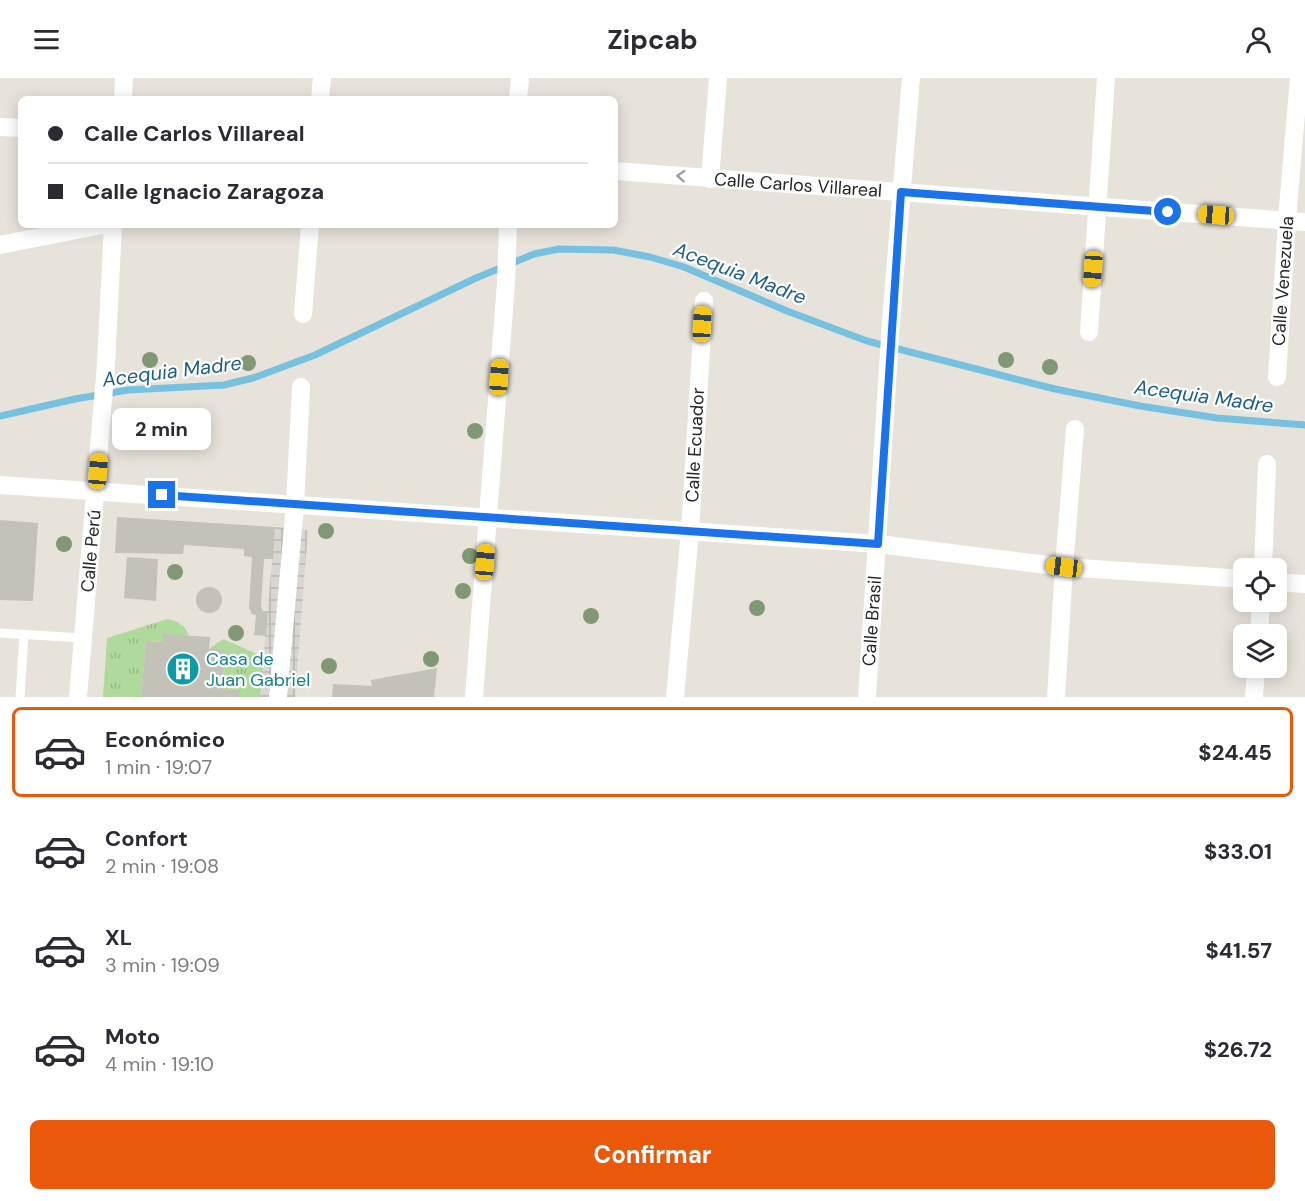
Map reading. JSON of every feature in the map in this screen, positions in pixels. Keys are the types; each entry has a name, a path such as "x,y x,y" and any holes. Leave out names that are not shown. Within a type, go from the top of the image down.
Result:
{"street":[{"path":"123,96 124,78"},
{"path":"320,96 322,78"},
{"path":"519,96 520,78"},
{"path":"710,179 718,78"},
{"name":"Calle Brasil","path":"867,697 891,321 911,78"},
{"path":"1089,332 1106,78"},
{"name":"Calle Venezuela","path":"1278,377 1296,221 1299,78"},
{"path":"0,127 18,128"},
{"name":"Calle Carlos Villareal","path":"618,171 1296,221"},
{"path":"0,245 87,228"},
{"name":"Calle Perú","path":"78,697 106,364 113,228"},
{"path":"303,314 310,228"},
{"path":"474,697 489,518 508,229"},
{"name":"Calle Ecuador","path":"675,697 690,531 704,301"},
{"path":"278,697 295,505 301,387"},
{"path":"1056,697 1075,429"},
{"path":"1263,558 1267,464"},
{"path":"0,484 878,544 1064,567 1233,578"},
{"path":"1287,583 1305,584"},
{"path":"1254,697 1255,678"}],"lane":[{"path":"0,633 83,638"},
{"path":"20,697 24,634"}],"green space":[{"path":"167,619 181,624 189,636 163,635 163,642 146,641 141,697 103,697 107,638"},
{"path":"223,639 264,657 260,697 239,697 239,690 222,689 224,650 209,649"}],"shaded area":[{"path":"275,527 308,530 295,697 260,697"}],"building":[{"path":"117,517 275,527 273,559 264,559 261,606 263,611 268,611 266,636 254,635 256,615 252,614 249,608 252,557 244,556 244,549 184,545 183,554 115,553"},
{"path":"0,520 38,523 33,601 0,600"},
{"path":"127,557 158,559 156,601 124,598"},
{"path":"209,587 218,591 222,600 218,609 209,613 200,609 196,600 200,591"},
{"name":"Casa de Juan Gabriel","path":"163,634 210,637 209,649 224,649 222,689 240,690 239,697 141,697 146,641 163,642"},
{"path":"437,668 434,697 332,697 333,684 372,686 371,680"}],"waterway":[{"name":"Acequia Madre","path":"0,416 128,390 224,385 253,378 315,355 476,278 534,254 559,249 613,250 650,257 684,267 787,311 867,341 1055,389 1217,418 1305,425"}],"place":[{"name":"Casa de Juan Gabriel","path":"183,669"}],"route":[{"path":"162,495 878,544 901,192 1168,212"}]}
